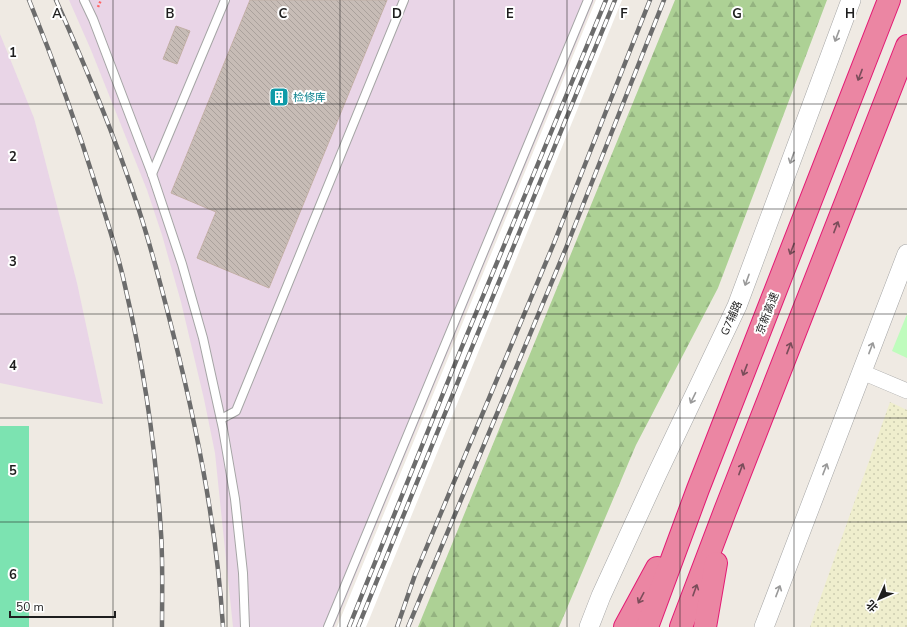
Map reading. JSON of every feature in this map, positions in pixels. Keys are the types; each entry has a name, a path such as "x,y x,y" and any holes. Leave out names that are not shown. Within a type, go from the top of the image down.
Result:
{"highway":[{"name":"京新高速","path":"647,627 698,489 889,0"},
{"path":"681,627 907,46"},
{"path":"625,627 698,489"},
{"path":"705,627 725,511"}],"street":[{"name":"G7辅路","path":"589,627 601,596 657,474 737,306 851,0"},
{"path":"764,627 907,254"},
{"path":"862,372 907,392"}],"lane":[{"path":"84,0 93,19 152,174 182,264 203,338 221,419 235,499 243,573 245,627"},
{"path":"152,174 225,0"},
{"path":"221,419 236,411 404,0"},
{"path":"328,627 588,0"}],"shaded area":[{"path":"69,0 594,0 334,627 233,627 215,453 181,302 162,235 147,190 91,50"},
{"path":"0,34 34,118 77,283 103,404 0,383"}],"green space":[{"path":"675,0 827,0 718,288 636,445 559,627 418,627"},
{"path":"907,314 907,358 892,351"},
{"path":"890,402 907,410 907,627 810,627"},
{"path":"0,426 29,426 29,627 0,627"}],"pier":[{"path":"596,0 622,0 366,627 337,627"}],"building":[{"name":"检修库","path":"250,0 387,0 269,288 197,258 216,212 171,193"},
{"path":"176,26 190,31 177,64 163,59"}],"railway":[{"path":"29,0 65,94 89,165 116,249 132,316 148,409 159,502 162,545 162,627"},
{"path":"56,0 120,154 153,255 183,373 205,481 216,554 223,627"},
{"path":"349,627 459,354 606,0"},
{"path":"358,627 615,0"},
{"path":"397,627 415,575 554,243 650,0"},
{"path":"408,627 566,248 664,0"}],"place":[{"name":"检修库","path":"279,97"}]}
